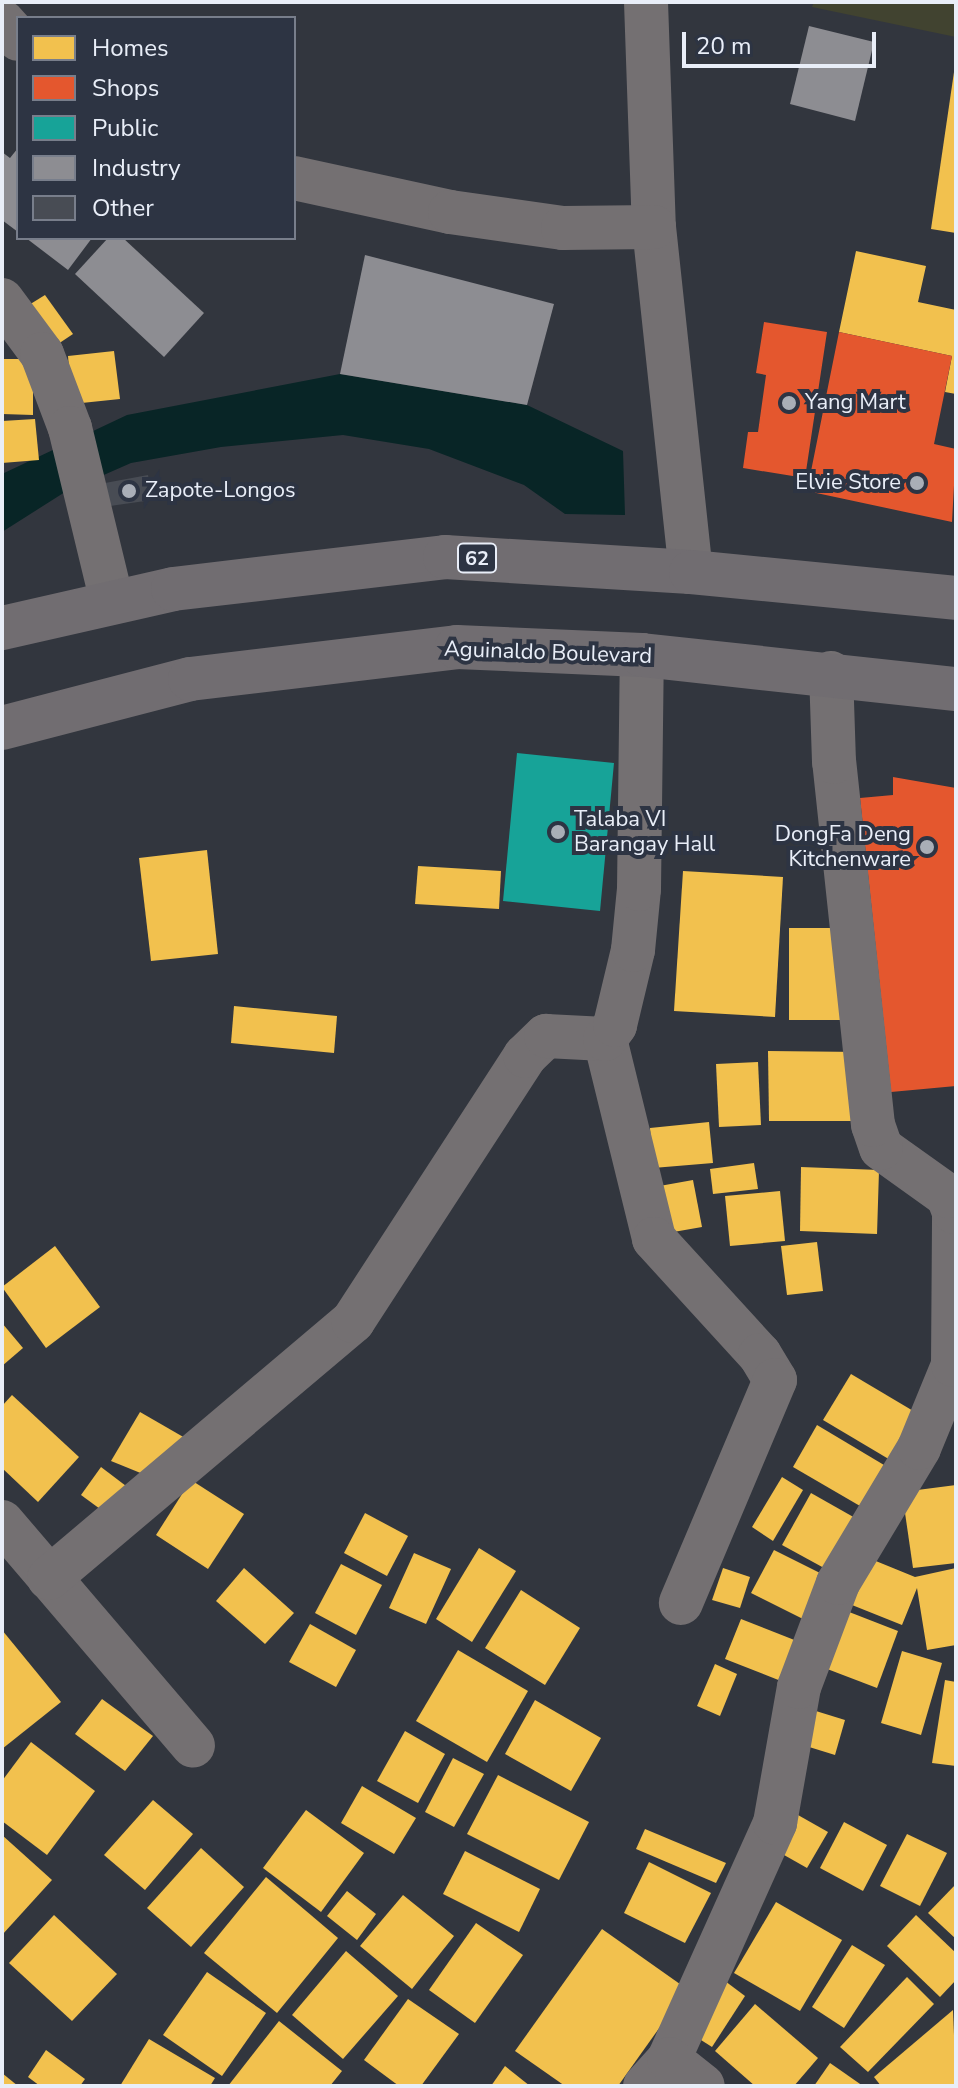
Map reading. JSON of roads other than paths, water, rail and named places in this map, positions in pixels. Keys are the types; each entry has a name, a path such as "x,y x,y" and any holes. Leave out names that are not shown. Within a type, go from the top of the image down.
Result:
{"highway":[{"name":"62","path":"2,628 112,601 349,564 445,557 691,572 956,598"},
{"name":"Aguinaldo Boulevard","path":"2,728 190,679 401,651 517,648 642,655 831,673 956,689"}],"street":[{"path":"646,2 654,227 691,572"},
{"path":"2,21 16,37"},
{"path":"296,178 450,212 563,228 654,227"},
{"path":"2,300 42,354 70,428 93,505 112,601"},
{"path":"642,655 633,950 623,999 605,1039 654,1239 760,1355 775,1380 681,1603"},
{"path":"703,2086 657,2073 775,1823 799,1687 838,1583 919,1448 953,1365 954,1212 948,1196 881,1148 873,1125 834,762 831,673"},
{"path":"49,1578 353,1321 525,1056 546,1036 605,1039"},
{"path":"2,1522 193,1746"}],"place":[{"name":"Yang Mart","path":"789,403"},
{"name":"Elvie Store","path":"917,483"},
{"name":"Zapote-Longos","path":"129,491"},
{"name":"Talaba VI Barangay Hall","path":"558,832"},
{"name":"DongFa Deng Kitchenware","path":"927,847"}]}
